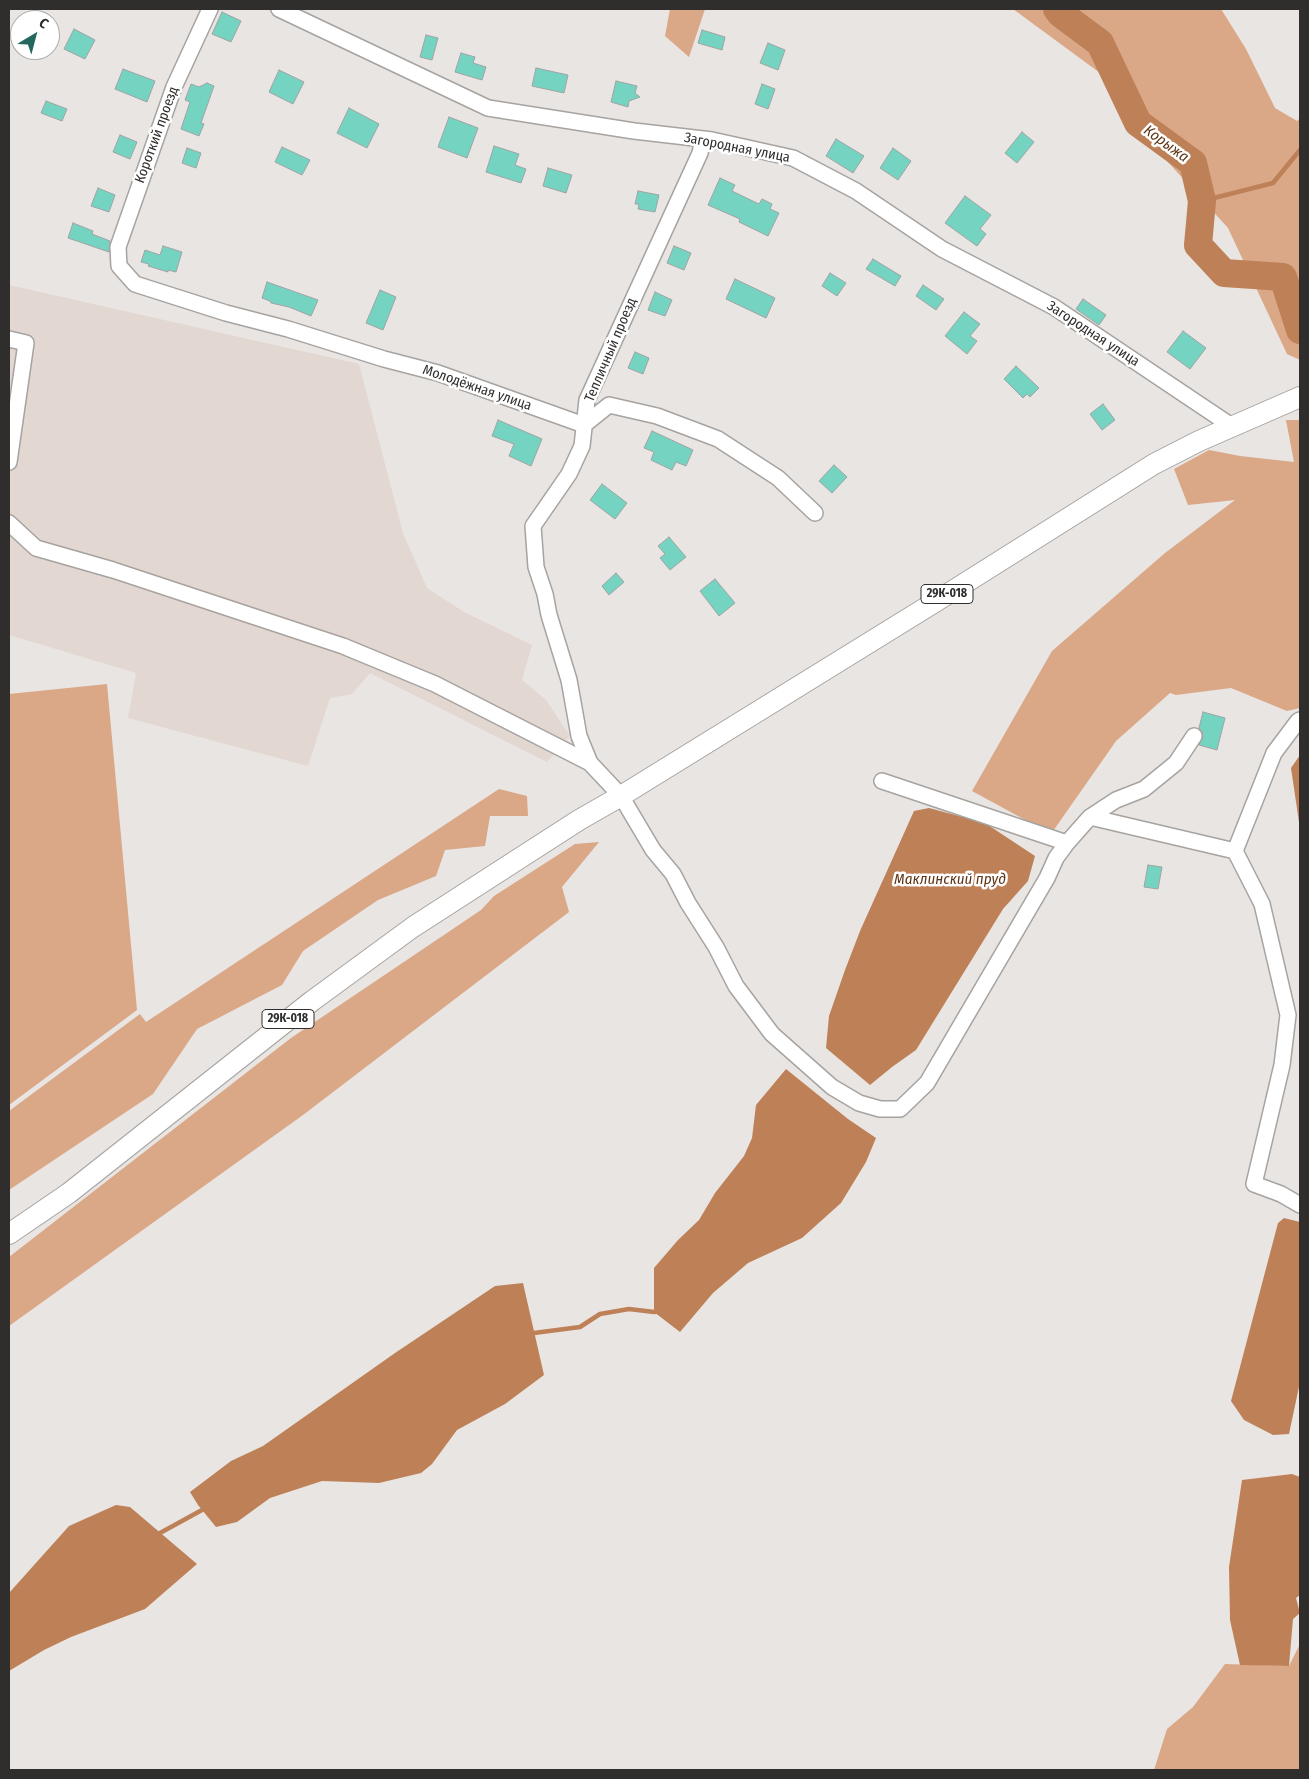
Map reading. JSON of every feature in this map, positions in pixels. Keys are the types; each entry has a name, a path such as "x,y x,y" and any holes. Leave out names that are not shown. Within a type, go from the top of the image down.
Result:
{"main road":[{"name":"29К-018","path":"9,1234 69,1193 312,1001 413,927 579,820 621,796 1154,464 1198,441 1300,397"}],"street":[{"name":"Короткий проезд","path":"119,266 118,247 133,201 174,87 210,9"},
{"name":"Загородная улица","path":"279,9 488,108 634,131 703,139 793,158 856,191 942,249 1054,307 1233,427"},
{"name":"Тепличный проезд","path":"590,763 579,736 568,680 536,567 533,526 569,474 582,446 587,400 700,153 703,139"},
{"name":"Молодёжная улица","path":"119,266 135,284 226,313 438,373 584,425"},
{"path":"9,339 26,344 9,462"},
{"path":"584,425 609,405 657,416 718,439 778,478 815,513"},
{"path":"9,523 36,548 112,570 334,643 416,676 590,763 621,796 653,850 673,874 688,903 716,947 736,986 772,1034 832,1087 858,1103 880,1109 900,1109 927,1083 1047,878 1056,858 1067,843 1090,817 1116,800 1144,789 1176,763 1194,736"},
{"path":"1300,720 1274,753 1235,851 1262,904 1288,1015 1282,1065 1254,1184 1281,1194 1300,1204"},
{"path":"882,781 1067,843"},
{"path":"1090,817 1235,851"}],"shaded area":[{"path":"670,9 705,9 689,57 665,36"},
{"path":"1013,9 1221,9 1246,49 1275,108 1297,121 1300,118 1300,360 1287,354 1228,228 1146,138 1115,84"},
{"path":"9,285 359,364 403,533 427,588 464,612 532,645 522,680 546,700 570,736 547,762 370,673 352,694 330,698 308,766 128,718 136,673 9,635"},
{"path":"1286,420 1300,420 1300,708 1287,711 1231,688 1176,695 1170,693 1116,741 1051,834 972,791 1052,651 1165,553 1235,500 1188,505 1174,469 1209,450 1240,456 1294,462"},
{"path":"107,684 137,1010 9,1105 9,694"},
{"path":"499,789 527,796 528,816 490,816 485,846 445,850 436,876 378,900 303,951 282,985 197,1029 153,1094 9,1190 9,1111 140,1014 146,1022"},
{"path":"599,842 562,887 569,912 303,1115 9,1326 9,1257 291,1038 481,910 494,896 575,844"},
{"path":"1300,1644 1300,1770 1154,1770 1167,1729 1193,1707 1225,1664 1289,1666"}],"water":[{"path":"1300,755 1300,829 1291,768"},
{"name":"Маклинский пруд","path":"929,808 985,823 1035,856 1028,881 1003,909 916,1050 870,1085 826,1048 829,1016 860,931 914,811"},
{"path":"786,1069 848,1119 876,1138 866,1162 841,1203 802,1238 748,1263 713,1293 680,1332 654,1312 654,1268 678,1240 699,1220 715,1193 744,1156 752,1138 756,1105"},
{"path":"1284,1218 1300,1222 1300,1382 1289,1434 1273,1435 1244,1420 1231,1401 1278,1223"},
{"path":"523,1283 544,1375 505,1404 457,1430 432,1464 421,1473 379,1483 322,1481 270,1498 237,1522 216,1527 198,1505 190,1492 231,1461 263,1446 395,1353 495,1286"},
{"path":"1292,1474 1300,1477 1300,1595 1296,1598 1300,1613 1293,1619 1289,1666 1240,1665 1230,1620 1229,1567 1242,1480"},
{"path":"116,1505 130,1507 197,1564 145,1609 71,1637 44,1650 9,1671 9,1593 69,1526"}],"building":[{"path":"222,12 241,21 231,42 212,34"},
{"path":"74,29 95,40 85,59 64,49"},
{"path":"702,30 725,37 722,50 698,43"},
{"path":"426,35 438,38 432,60 420,57"},
{"path":"768,43 785,50 778,70 760,63"},
{"path":"461,53 475,57 473,63 486,67 482,80 455,72"},
{"path":"536,68 568,75 564,93 532,86"},
{"path":"123,69 155,81 147,102 115,89"},
{"path":"279,70 304,82 293,104 269,92"},
{"path":"616,81 637,86 635,93 640,97 629,101 628,107 611,102"},
{"path":"207,83 214,86 201,123 204,124 199,136 181,129 190,102 185,100 191,84 199,87"},
{"path":"762,84 775,89 768,109 755,104"},
{"path":"46,101 67,109 62,121 41,113"},
{"path":"349,108 379,124 367,148 337,133"},
{"path":"449,117 478,128 467,158 438,147"},
{"path":"1022,132 1034,142 1017,163 1005,153"},
{"path":"120,135 137,142 130,159 113,152"},
{"path":"836,139 864,156 853,173 826,156"},
{"path":"494,146 519,154 515,165 526,169 521,183 486,172"},
{"path":"282,147 310,160 302,175 275,162"},
{"path":"187,148 201,153 196,168 182,163"},
{"path":"893,148 911,161 898,180 880,168"},
{"path":"548,168 572,175 566,193 543,186"},
{"path":"720,178 735,185 732,191 759,204 762,199 772,204 770,209 779,213 768,236 739,222 740,219 708,205"},
{"path":"98,188 115,195 109,212 91,206"},
{"path":"638,191 659,195 655,212 638,209 639,204 635,204"},
{"path":"965,196 991,215 980,229 986,234 977,246 945,223"},
{"path":"73,223 93,231 92,234 110,241 109,252 68,238"},
{"path":"163,246 182,252 176,272 168,270 168,272 141,262 145,250 160,255"},
{"path":"674,246 691,253 684,270 667,263"},
{"path":"873,259 901,276 895,286 866,269"},
{"path":"830,273 846,283 837,296 822,286"},
{"path":"735,279 775,298 766,318 726,299"},
{"path":"267,282 318,300 311,316 289,307 271,303 262,298"},
{"path":"923,285 944,299 936,310 916,296"},
{"path":"380,290 396,297 383,330 366,323"},
{"path":"655,292 672,300 665,316 648,310"},
{"path":"1083,299 1106,315 1099,325 1076,309"},
{"path":"964,312 980,324 970,336 977,341 967,354 945,336"},
{"path":"1183,331 1206,348 1190,369 1167,352"},
{"path":"635,352 649,358 643,374 628,368"},
{"path":"1016,366 1039,388 1030,397 1027,394 1023,398 1004,379"},
{"path":"1103,404 1115,420 1102,430 1090,414"},
{"path":"498,420 542,439 531,466 509,456 514,444 492,436"},
{"path":"652,431 693,450 686,466 676,462 672,470 651,460 654,452 644,448"},
{"path":"834,465 847,477 832,493 819,481"},
{"path":"602,484 627,503 615,519 590,500"},
{"path":"669,537 686,557 670,570 660,558 665,554 658,546"},
{"path":"616,573 624,582 609,595 602,586"},
{"path":"715,579 735,603 719,616 700,591"},
{"path":"1203,712 1225,718 1217,750 1199,745 1203,737 1202,731 1199,728"},
{"path":"1148,865 1162,867 1158,889 1144,887"}],"waterway":[{"name":"Корыжа","path":"1057,9 1100,43 1138,123 1193,163 1202,201 1198,245 1224,273 1283,277 1300,330"},
{"path":"1202,201 1273,183 1300,150"},
{"path":"534,1333 580,1327 600,1314 629,1309 660,1311"},
{"path":"160,1533 202,1510"}]}
